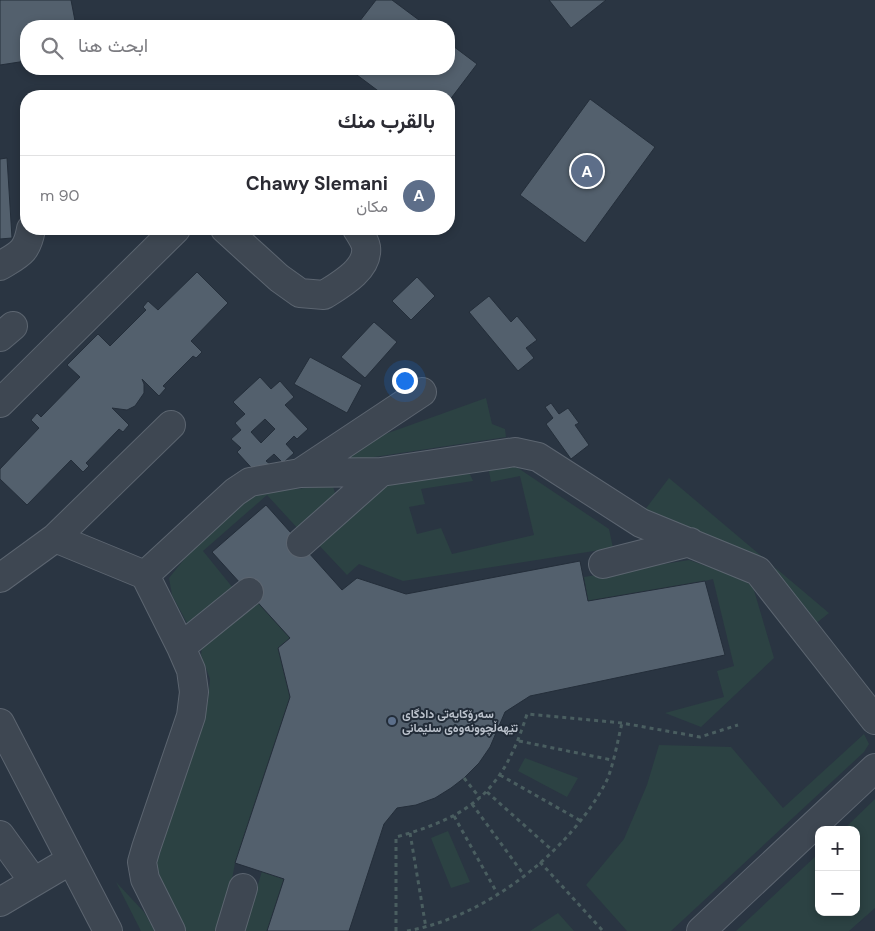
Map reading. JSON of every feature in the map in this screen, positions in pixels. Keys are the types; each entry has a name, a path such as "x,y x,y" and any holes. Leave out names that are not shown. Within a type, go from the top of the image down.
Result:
{"street":[{"path":"0,266 19,255 28,244 30,235"},
{"path":"0,403 170,235"},
{"path":"232,235 279,278 300,293 324,296 346,280 363,263 366,245 361,235"},
{"path":"300,473 422,392"},
{"path":"3,572 55,538 171,425"},
{"path":"145,575 235,492 250,482 300,473 381,472 514,452 538,456 641,523 758,571 875,720"},
{"path":"300,543 381,472"},
{"path":"55,538 145,575 191,670 194,682 191,716 142,862 145,879 171,931"},
{"path":"603,564 690,542"},
{"path":"181,647 249,592"},
{"path":"0,723 108,931"},
{"path":"701,931 875,768"},
{"path":"0,835 34,882"},
{"path":"0,902 71,860"},
{"path":"230,931 243,888"}],"path":[{"path":"396,931 396,836 410,833 454,816 487,792 500,775 518,741 526,714 622,723 700,737 738,725"},
{"path":"407,931 426,928 469,910 497,894 540,862 581,821 606,780 622,723"},
{"path":"518,741 612,760"},
{"path":"500,775 581,821"},
{"path":"464,778 480,798"},
{"path":"487,792 552,850"},
{"path":"472,804 524,875"},
{"path":"454,816 497,894"},
{"path":"410,833 426,928"},
{"path":"540,862 603,931"}],"green space":[{"path":"486,398 492,424 505,429 506,437 348,461 340,460 349,457 377,437"},
{"path":"512,464 609,529 613,548 403,581 359,564 347,575 315,541 380,486 468,470 473,481 421,489 425,504 409,507 417,534 441,528 452,554 534,535 520,476 491,482 488,466"},
{"path":"669,478 774,567 641,515"},
{"path":"333,486 336,497 301,532 267,495 203,551 233,588 188,625 172,595 169,578 197,543 251,492 276,488 297,489"},
{"path":"689,560 741,578 753,587 774,658 701,727 665,713 724,697 717,671 734,666 713,579 588,601 584,577"},
{"path":"775,568 829,613 814,625 784,593"},
{"path":"254,598 290,638 278,648 290,697 235,863 223,928 221,931 181,931 158,882 156,865 208,701 210,679 201,655 202,646"},
{"path":"864,734 869,744 864,752 671,931 627,931 586,885 624,839 647,785 659,745 731,747 783,808"},
{"path":"525,758 578,778 567,797 518,771"},
{"path":"875,799 875,908 849,931 736,931 815,857 815,916 860,916 860,826 847,826"},
{"path":"448,831 470,882 451,888 431,838"},
{"path":"262,871 284,879 267,931 244,931"},
{"path":"116,882 144,912 155,931 141,931"},
{"path":"558,913 574,931 530,931"}],"building":[{"path":"0,0 71,0 75,20 20,20 20,62 0,65"},
{"path":"376,0 392,0 419,20 361,20"},
{"path":"549,0 606,0 571,28"},
{"path":"455,48 477,64 455,93 455,90 377,90 357,75 455,75"},
{"path":"590,99 655,147 585,243 520,195"},
{"path":"7,158 12,238 0,239 0,159"},
{"path":"197,272 228,303 191,341 202,352 196,358 193,356 163,386 166,388 159,396 142,379 144,393 135,406 127,410 112,408 129,425 123,432 119,429 86,463 89,466 83,472 71,460 27,505 0,479 0,469 39,428 31,420 37,413 41,417 80,377 67,365 98,334 110,346 146,310 143,307 148,301 158,310"},
{"path":"417,277 435,296 411,320 392,301"},
{"path":"489,296 511,322 517,316 537,340 526,348 534,358 518,371 469,312"},
{"path":"374,322 397,342 365,378 341,357"},
{"path":"310,357 362,385 347,413 294,384"},
{"path":"260,377 271,389 280,381 294,397 285,405 308,429 297,439 294,436 286,444 294,453 283,463 274,454 266,461 270,464 258,475 237,452 241,448 231,439 241,430 235,423 245,414 233,402","holes":["265,419 275,429 261,443 251,432"]},
{"path":"551,403 559,414 568,408 579,423 575,425 589,445 571,459 546,424 553,418 545,407"},
{"name":"سەرۆکایەتی دادگای تێهەڵچوونەوەی سلێمانی","path":"266,505 342,590 357,578 406,594 580,561 588,601 705,581 725,655 530,696 505,712 490,747 479,763 464,778 435,798 416,805 397,808 384,824 349,931 267,931 284,879 235,863 290,697 278,648 290,638 212,552"}],"place":[{"name":"Chawy Slemani","path":"587,171"},
{"name":"سەرۆکایەتی دادگای تێهەڵچوونەوەی سلێمانی","path":"392,721"}]}
